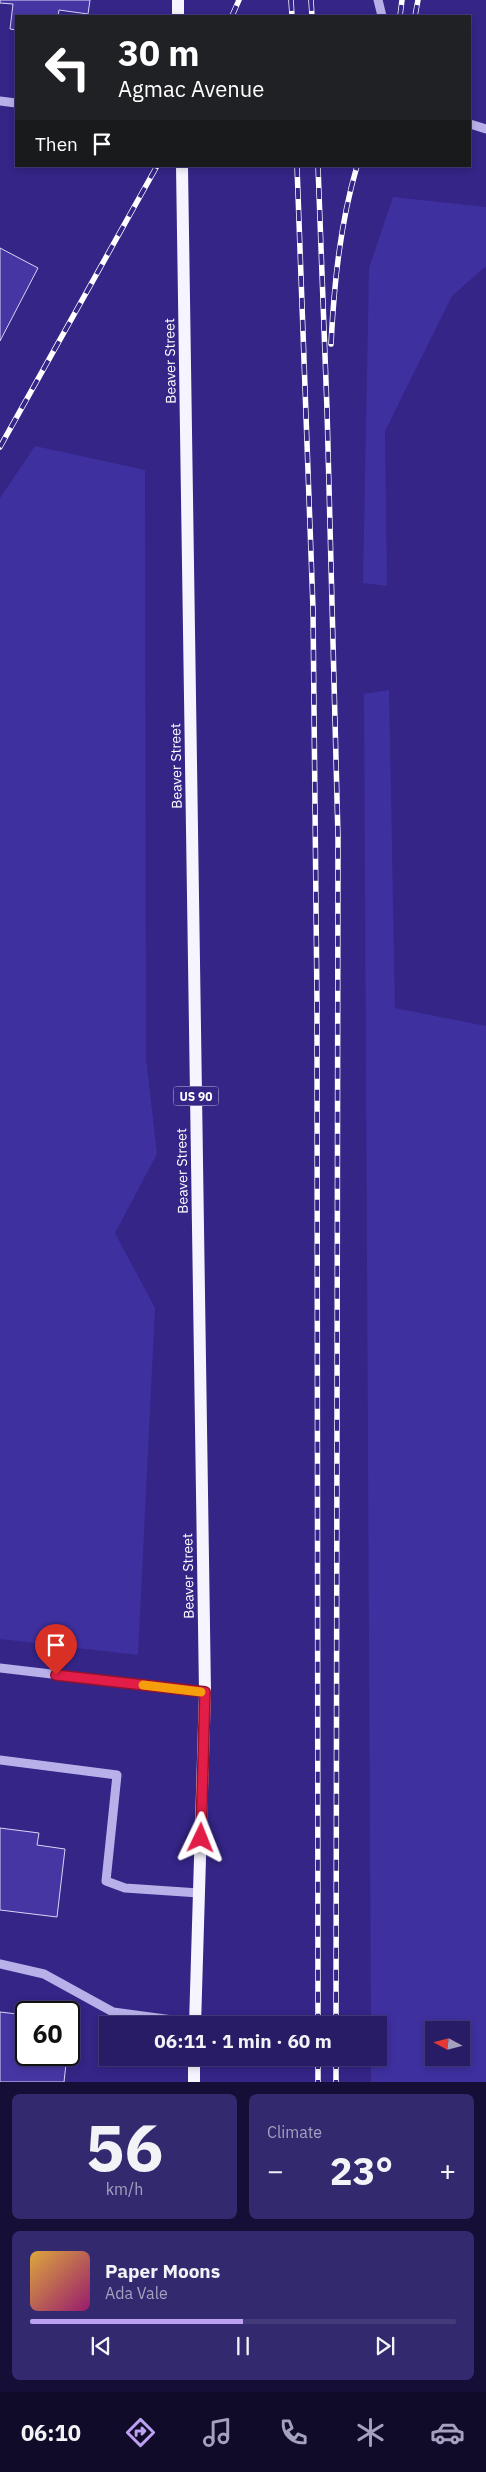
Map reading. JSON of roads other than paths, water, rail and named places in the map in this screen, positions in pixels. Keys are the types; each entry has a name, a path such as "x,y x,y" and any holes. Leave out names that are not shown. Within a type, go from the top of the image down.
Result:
{"main road":[{"path":"178,0 178,15"},
{"name":"Beaver Street","path":"182,167 205,1692 195,2016"},
{"path":"194,2066 194,2082"}],"street":[{"path":"378,0 382,15"},
{"path":"0,101 15,103"},
{"path":"471,124 486,129"},
{"path":"0,1668 205,1692"},
{"path":"0,1760 117,1775 106,1881 125,1888 199,1893"},
{"path":"0,1964 44,1974 113,2012 140,2016"}],"railway":[{"path":"232,15 239,0"},
{"path":"291,0 292,15"},
{"path":"311,0 312,15"},
{"path":"400,15 402,0"},
{"path":"415,15 418,0"},
{"path":"0,447 156,167"},
{"path":"297,167 313,609 317,1004 318,2016"},
{"path":"318,167 327,409 338,837 336,2016"},
{"path":"331,344 342,232 357,167"},
{"path":"318,2066 318,2082"},
{"path":"336,2066 336,2082"}]}
